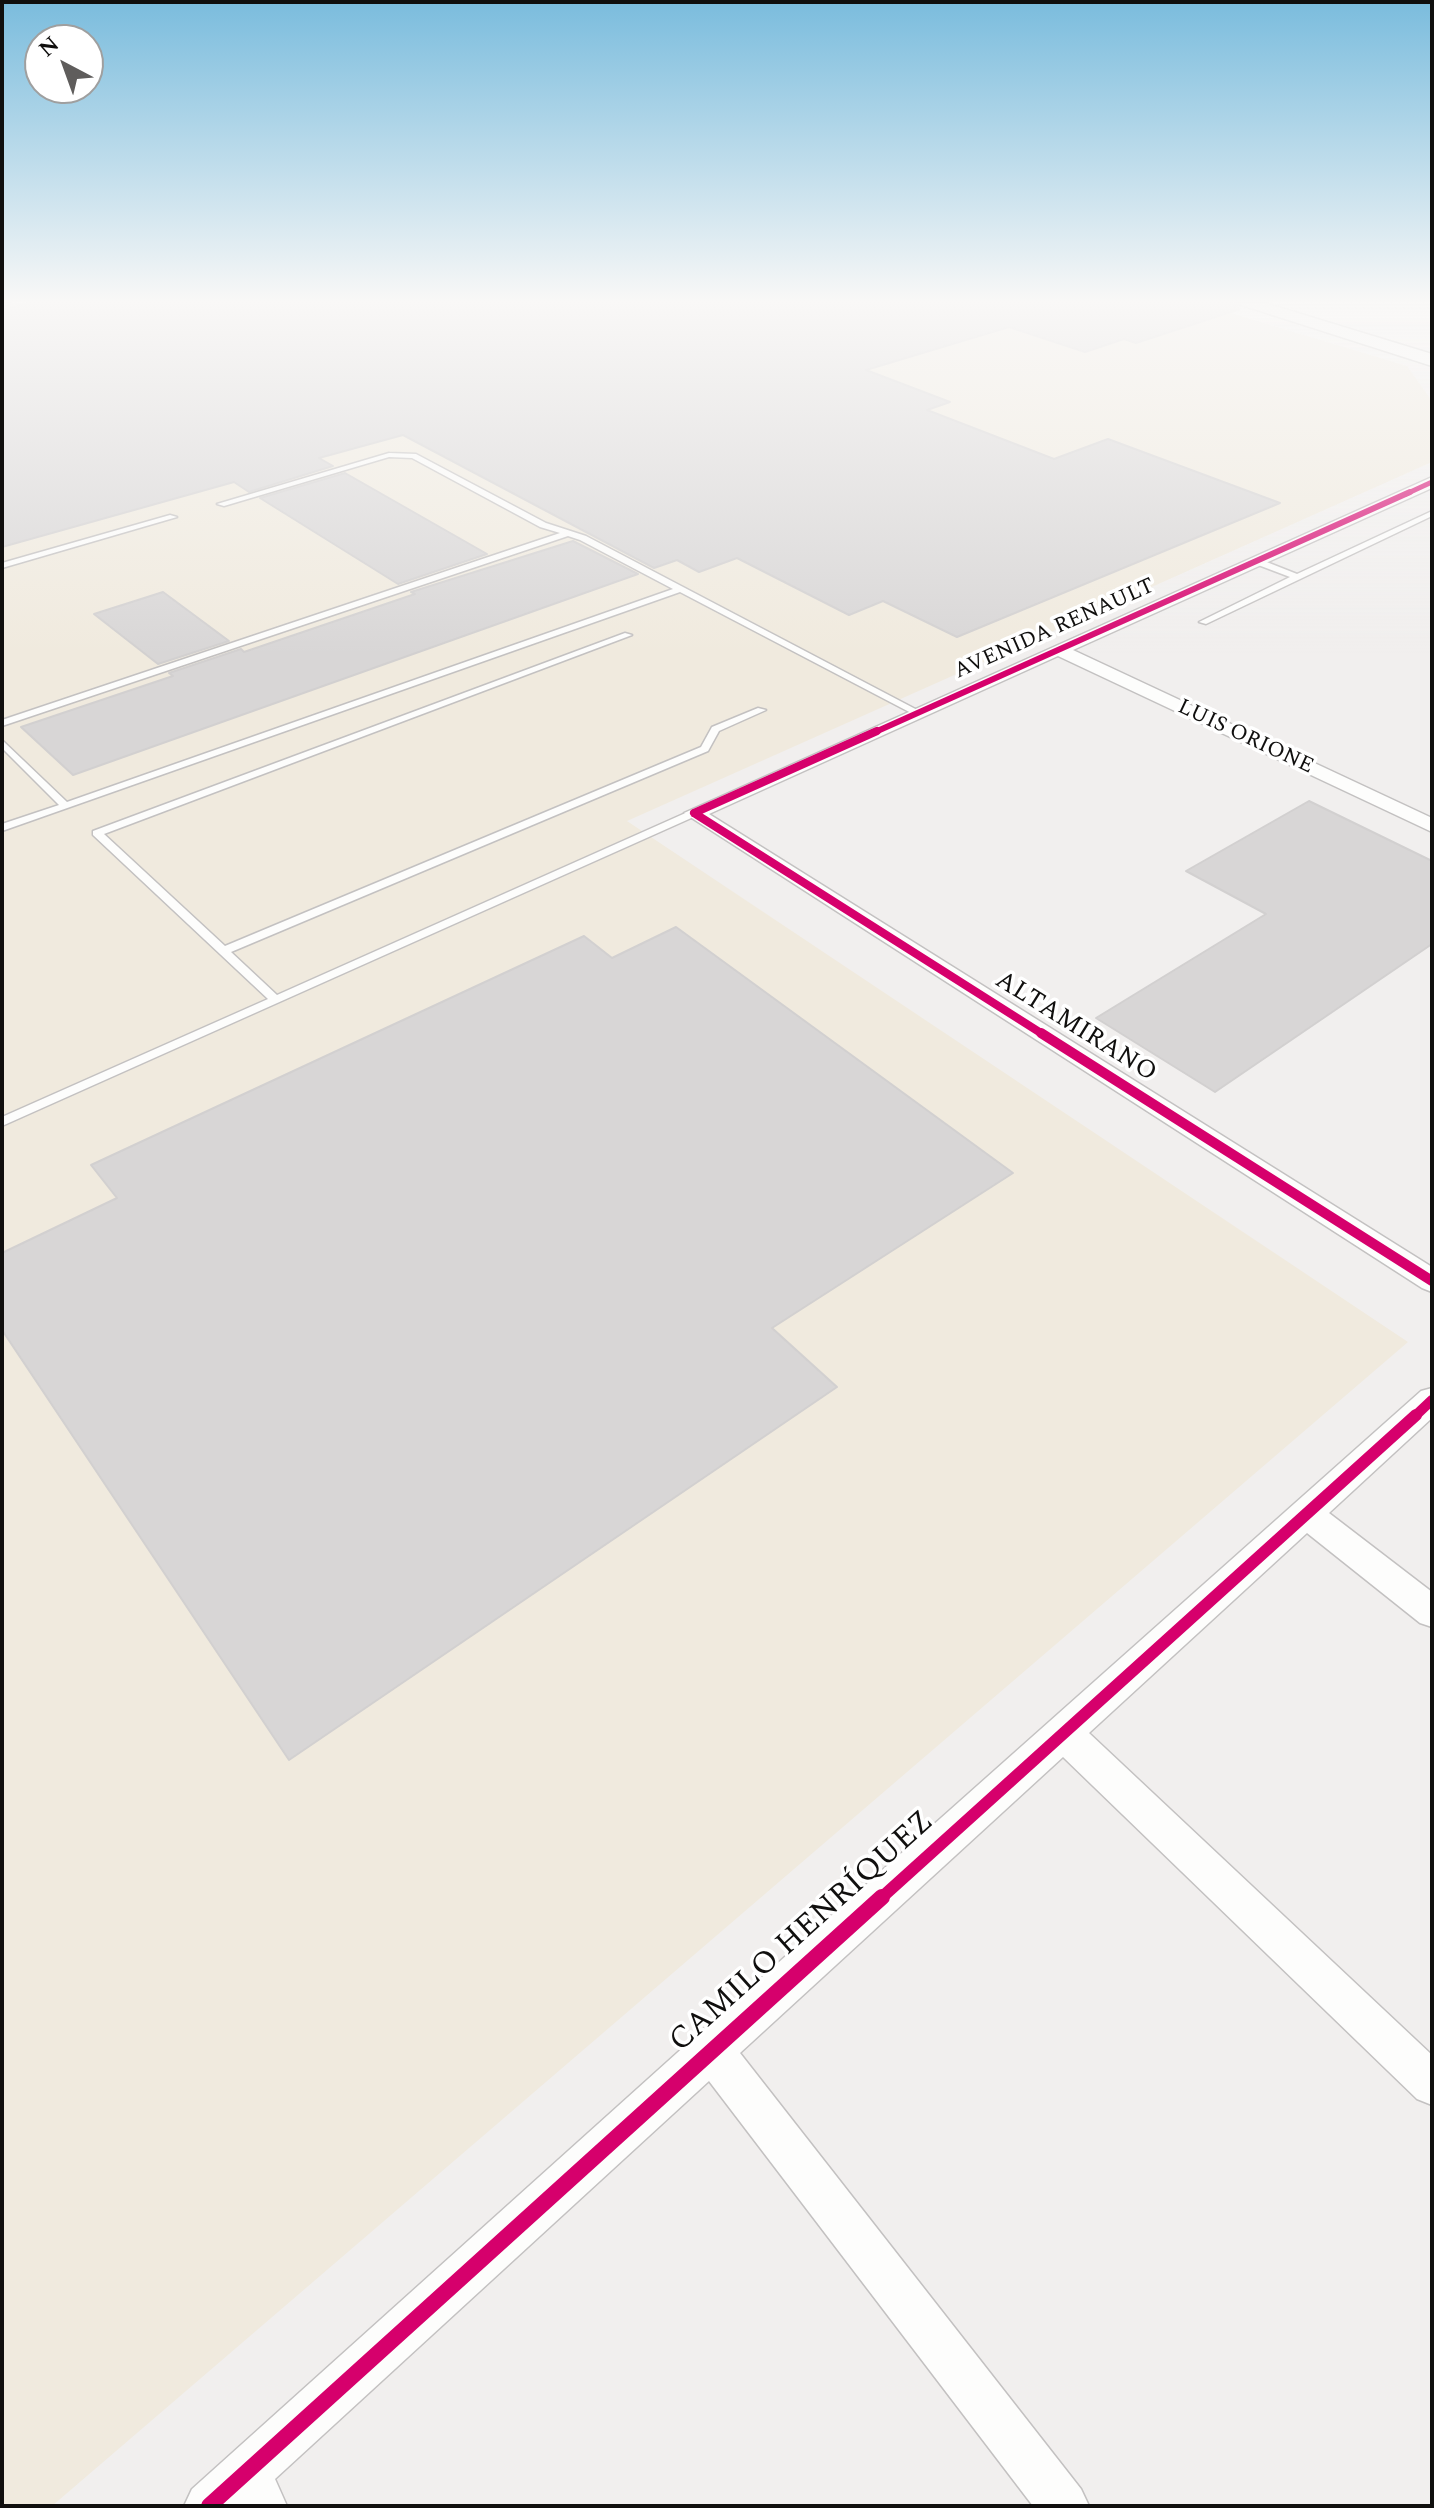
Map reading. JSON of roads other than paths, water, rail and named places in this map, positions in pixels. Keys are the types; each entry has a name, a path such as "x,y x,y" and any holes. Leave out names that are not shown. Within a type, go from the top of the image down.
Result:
{"street":[{"name":"AVENIDA RENAULT","path":"694,813 1432,482"},
{"name":"LUIS ORIONE","path":"1059,650 1432,826"},
{"name":"ALTAMIRANO","path":"694,813 1432,1281"},
{"name":"CAMILO HENRÍQUEZ","path":"209,2506 254,2490 712,2050 1432,1400"},
{"path":"1306,1514 1432,1612"},
{"path":"1063,1733 1432,2084"},
{"path":"712,2050 1064,2506"}],"lane":[{"path":"221,504 401,454 413,456 543,525 569,533 680,589 918,713"},
{"path":"1203,622 1432,513"},
{"path":"2,566 173,517"},
{"path":"2,723 569,533"},
{"path":"1256,561 1297,577"},
{"path":"2,828 680,589"},
{"path":"276,1000 97,833 628,635"},
{"path":"223,951 705,749 715,729 761,710"},
{"path":"2,743 66,806"},
{"path":"2,1122 694,813"}]}
